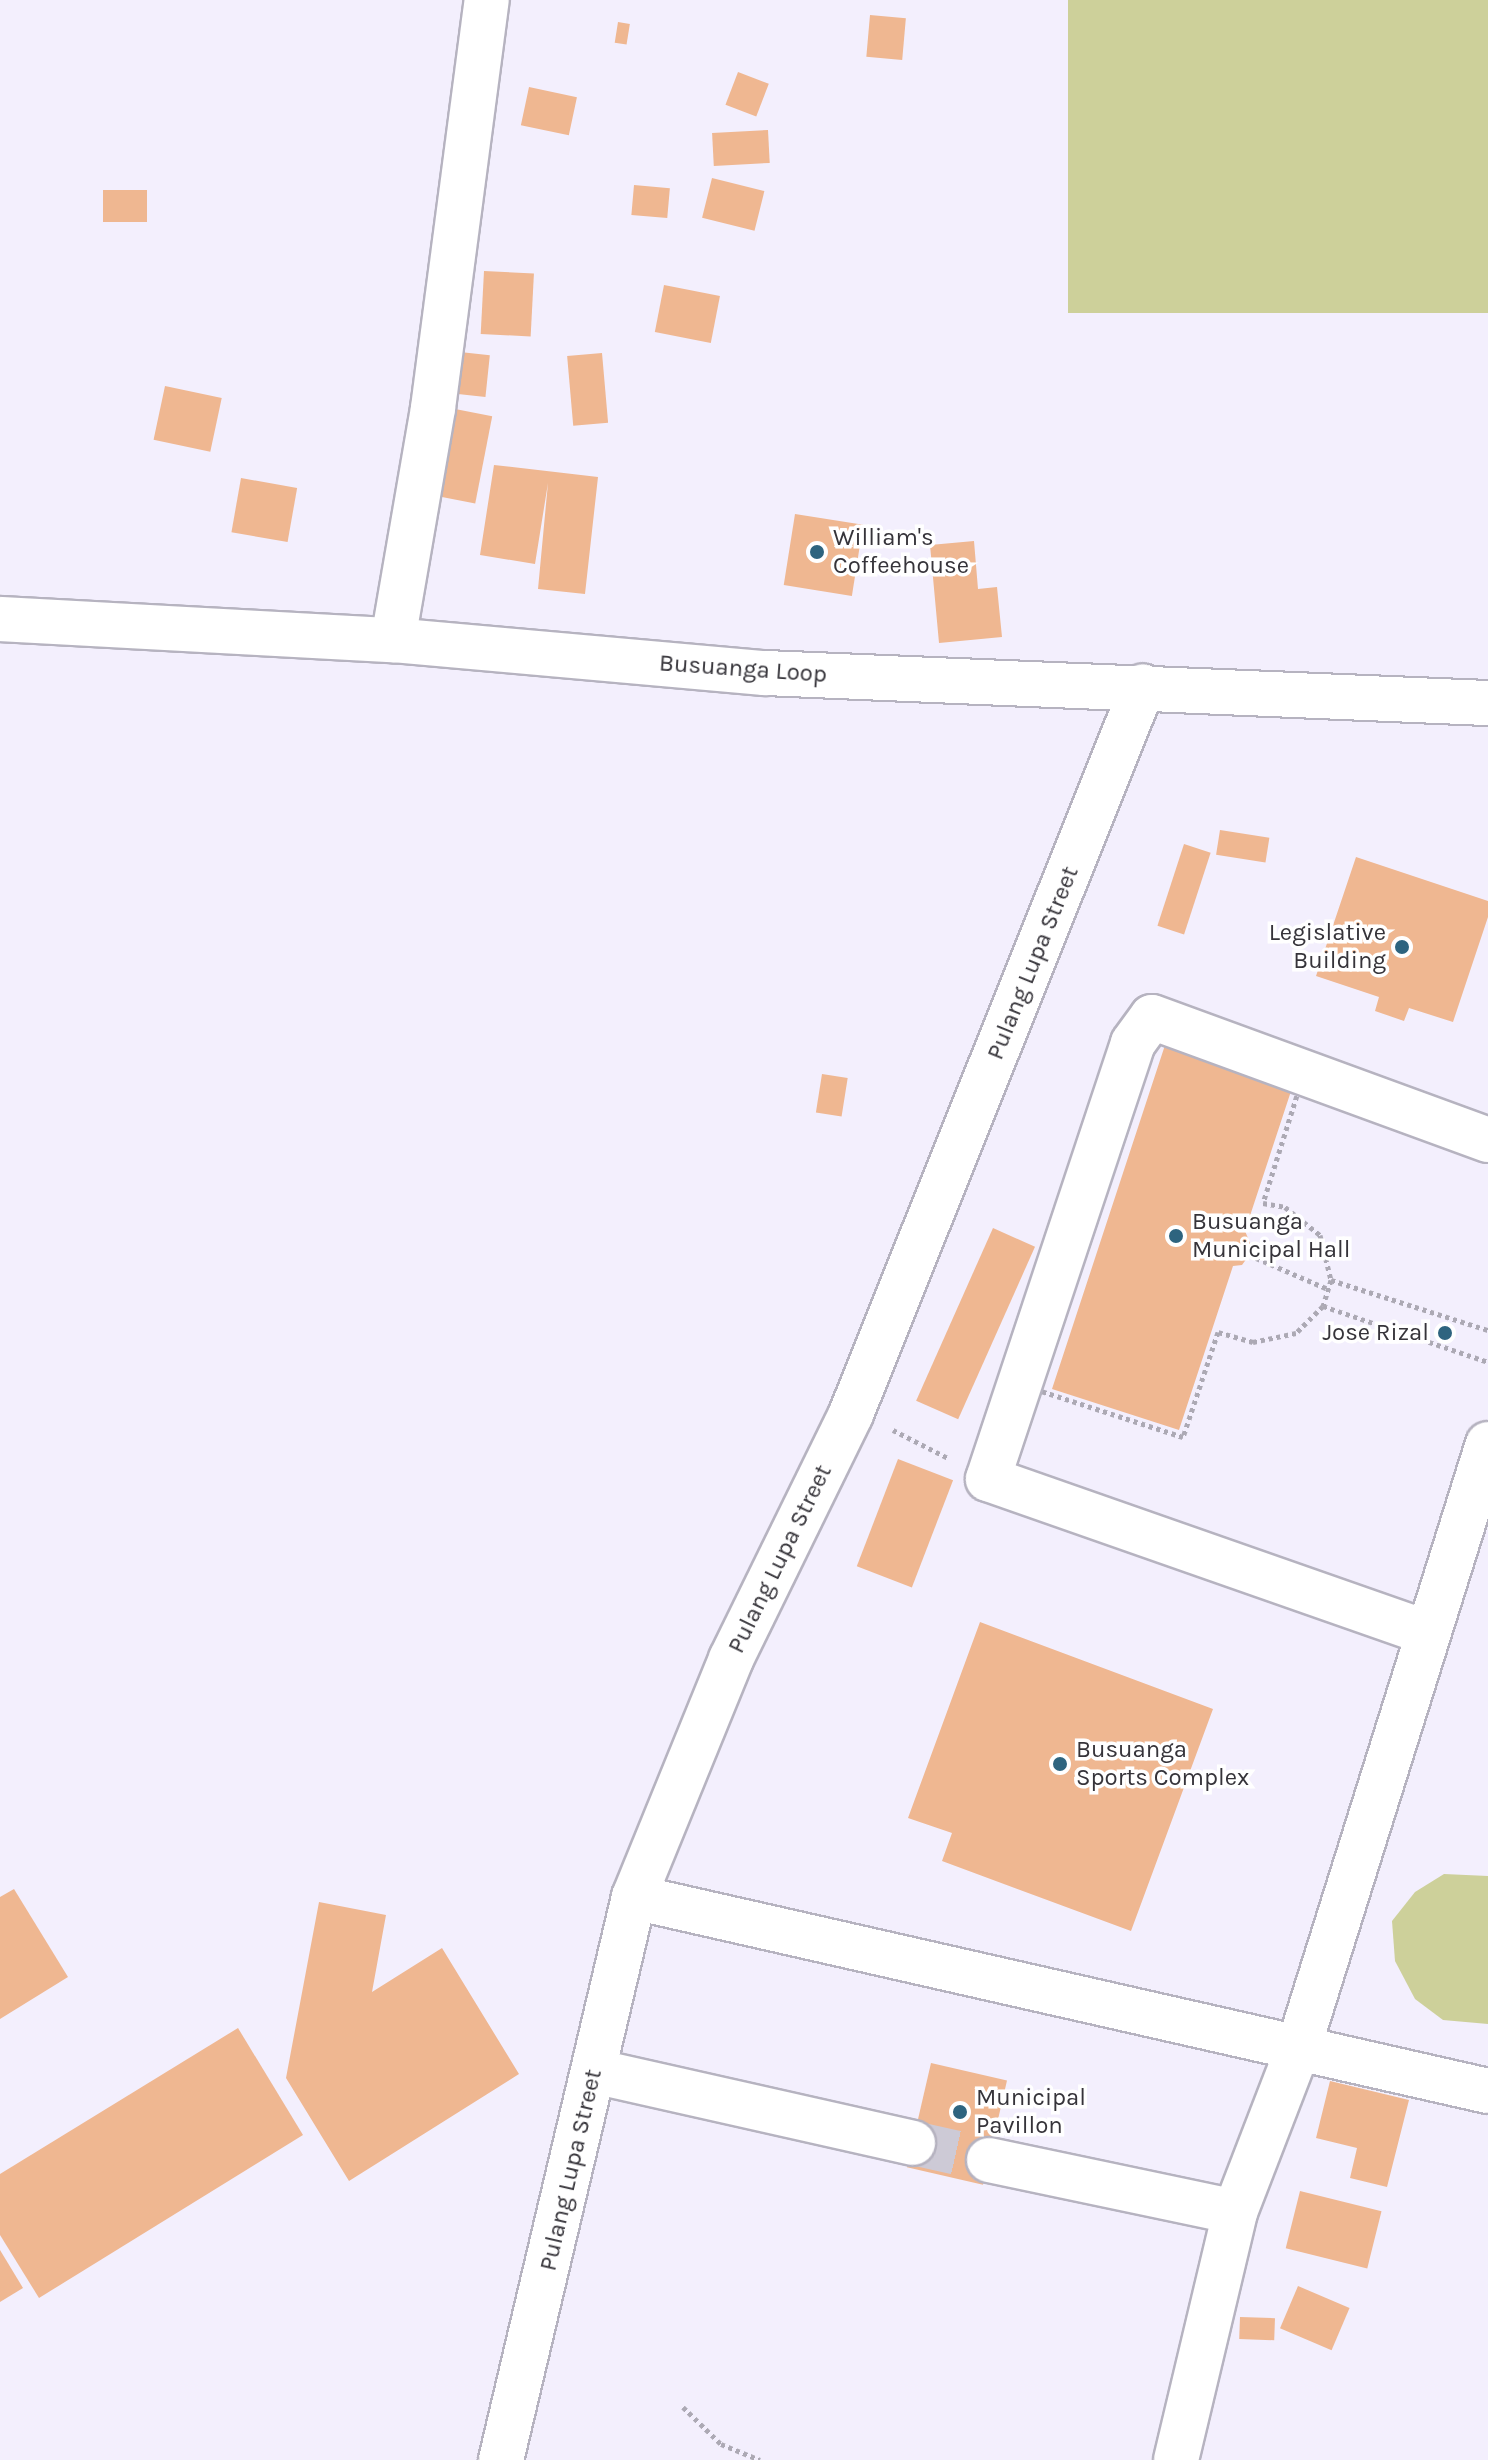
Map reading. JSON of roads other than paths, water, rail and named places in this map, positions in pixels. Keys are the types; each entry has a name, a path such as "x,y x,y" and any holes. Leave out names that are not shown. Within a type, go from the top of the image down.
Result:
{"street":[{"path":"393,640 433,408 487,0"},
{"name":"Busuanga Loop","path":"0,619 393,640 765,673 1143,686 1488,703"},
{"name":"Pulang Lupa Street","path":"501,2460 634,1897 731,1659 851,1414 1143,686"},
{"path":"1425,1632 988,1479 1143,1024 1163,1018 1488,1140"},
{"path":"1176,2460 1235,2212 1298,2049 1425,1632 1488,1444"},
{"path":"634,1897 1488,2091"},
{"path":"594,2071 913,2143"},
{"path":"989,2160 1235,2212"}],"tunnel":[{"path":"913,2143 989,2160"}],"place":[{"name":"William's Coffeehouse","path":"817,552"},
{"name":"Legislative Building","path":"1402,947"},
{"name":"Busuanga Municipal Hall","path":"1176,1236"},
{"name":"Jose Rizal","path":"1445,1333"},
{"name":"Busuanga Sports Complex","path":"1060,1764"},
{"name":"Municipal Pavillon","path":"960,2112"}]}
